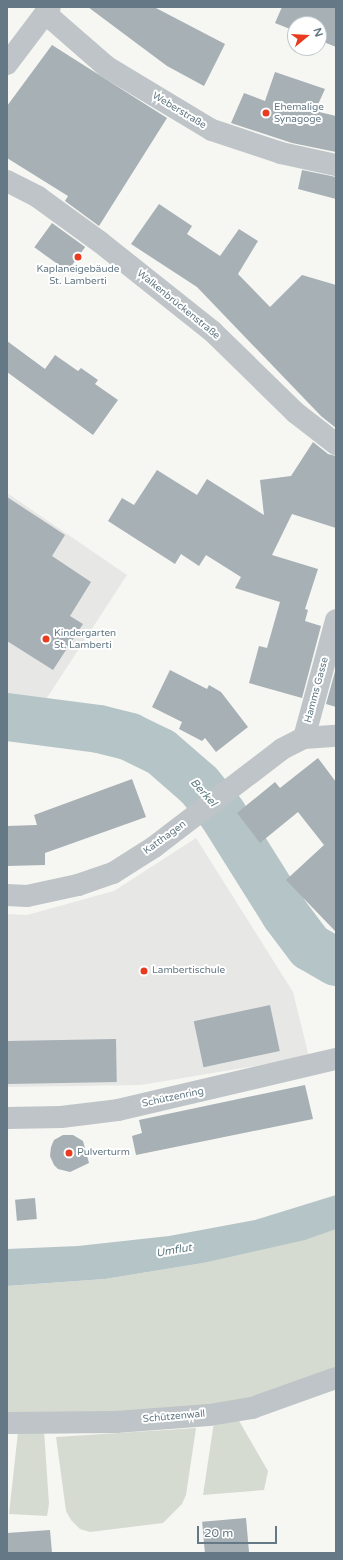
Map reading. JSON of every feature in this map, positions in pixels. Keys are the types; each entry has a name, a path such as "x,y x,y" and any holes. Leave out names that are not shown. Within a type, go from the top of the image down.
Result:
{"street":[{"path":"7,64 48,10"},
{"name":"Weberstraße","path":"48,10 107,67 212,130 281,153 336,165"},
{"name":"Walkenbrückenstraße","path":"7,181 38,197 118,256 214,332 296,413 336,444"},
{"name":"Hamms Gasse","path":"304,738 336,620"},
{"path":"304,738 336,736"},
{"name":"Katthagen","path":"7,895 27,896 70,886 113,873 154,848 282,749 304,738"},
{"name":"Schützenring","path":"7,1118 61,1117 118,1110 336,1059"},
{"name":"Schützenwall","path":"7,1423 116,1422 209,1414 252,1408 336,1378"}],"shaded area":[{"name":"Kindergarten St. Lamberti","path":"7,493 127,575 41,707 7,703"},
{"name":"Lambertischule","path":"196,838 293,992 309,1057 141,1085 7,1087 7,914 27,915 114,891"},
{"path":"336,1228 336,1370 290,1387 226,1404 7,1420 7,1286 105,1279 203,1263"},
{"path":"238,1419 268,1471 264,1490 203,1495 214,1422"},
{"path":"196,1428 186,1495 182,1504 163,1523 90,1532 80,1529 71,1520 66,1511 56,1437"},
{"path":"44,1430 49,1504 47,1516 9,1514 18,1432"}],"water":[{"name":"Umflut","path":"336,1195 336,1229 305,1240 203,1263 105,1279 7,1286 7,1249 78,1246 169,1236 255,1220"}],"building":[{"path":"88,7 154,7 225,44 204,86 167,66"},
{"path":"282,7 336,7 336,47 327,43 327,16 287,16 287,28 275,23"},
{"path":"52,45 167,118 99,226 65,201 68,196 7,158 7,106"},
{"path":"275,72 325,89 315,111 336,116 336,152 292,143 231,123 244,93 265,101"},
{"path":"302,170 336,177 336,199 298,189"},
{"path":"159,204 192,226 187,234 220,256 239,229 258,241 238,274 270,307 302,275 336,285 336,428 321,416 197,287 131,244"},
{"path":"52,223 85,247 68,271 34,247"},
{"path":"7,341 45,369 55,355 78,371 81,368 98,380 95,384 118,400 93,435 7,372"},
{"path":"313,442 328,454 336,456 336,528 292,514 272,555 318,569 305,609 308,610 305,621 321,626 302,698 249,683 259,646 267,648 280,602 235,588 241,577 206,555 199,566 181,554 175,564 108,521 122,498 134,505 157,470 197,495 207,479 264,515 260,480 291,476"},
{"name":"Kindergarten St. Lamberti","path":"7,497 65,535 52,556 91,582 70,616 83,624 53,670 7,641"},
{"path":"336,668 336,707 326,704"},
{"path":"170,670 207,689 209,685 221,692 248,727 216,752 205,738 202,741 179,729 182,722 152,707"},
{"path":"318,758 336,782 336,932 286,880 324,845 298,812 260,843 237,813 275,782 280,788"},
{"path":"132,779 146,817 45,853 45,865 7,866 7,826 37,825 34,815"},
{"path":"270,1005 280,1051 203,1067 194,1021"},
{"path":"116,1039 117,1082 8,1084 7,1041"},
{"path":"305,1085 313,1119 136,1155 132,1136 142,1133 139,1120"},
{"name":"Pulverturm","path":"63,1135 73,1135 83,1141 89,1163 70,1172 58,1169 54,1165 50,1156 51,1147 54,1140"},
{"path":"35,1198 37,1219 17,1221 15,1200"},
{"path":"246,1518 249,1553 205,1553 202,1522"},
{"path":"50,1530 52,1553 7,1553 7,1533"}],"waterway":[{"name":"Berkel","path":"7,717 99,729 130,737 161,752 199,785 223,815 285,914 310,947 336,962"}],"place":[{"name":"Ehemalige Synagoge","path":"266,113"},
{"name":"Kaplaneigebäude St. Lamberti","path":"78,257"},
{"name":"Kindergarten St. Lamberti","path":"46,639"},
{"name":"Lambertischule","path":"144,971"},
{"name":"Pulverturm","path":"69,1153"}]}
